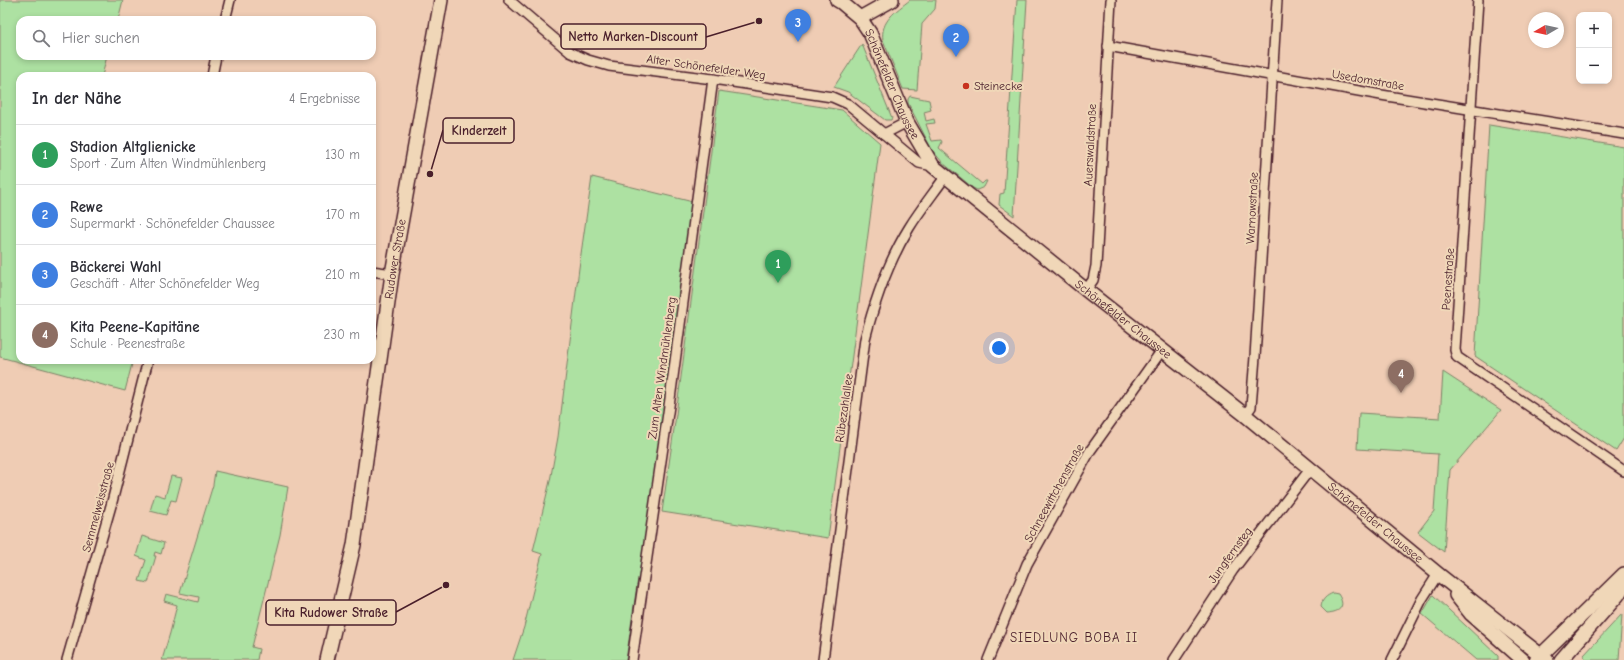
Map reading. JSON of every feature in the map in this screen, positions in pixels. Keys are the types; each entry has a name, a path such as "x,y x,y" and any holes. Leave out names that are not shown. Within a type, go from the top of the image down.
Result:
{"main road":[{"name":"Rudower Straße","path":"327,660 354,545 392,274 441,0"},
{"name":"Schönefelder Chaussee","path":"837,0 860,18 870,33 907,122 933,166 1086,290 1246,415 1541,658"},
{"path":"860,18 892,0"},
{"path":"1541,658 1624,574"},
{"name":"Schönefelder Chaussee","path":"1440,576 1471,614 1523,660"},
{"path":"1561,660 1618,595 1624,585"}],"street":[{"path":"226,16 230,0"},
{"name":"Alter Schönefelder Weg","path":"509,0 570,52 588,60 609,66 713,79 832,97 848,104 918,163 933,166"},
{"name":"Auerswaldstraße","path":"1086,290 1093,280 1096,266 1111,0"},
{"name":"Warnowstraße","path":"1246,415 1251,407 1252,400 1277,0"},
{"name":"Peenestraße","path":"1478,0 1455,350 1457,357 1624,471"},
{"name":"Usedomstraße","path":"1108,46 1273,76 1624,134"},
{"path":"213,72 215,60"},
{"name":"Zum Alten Windmühlenberg","path":"632,660 670,399 713,79"},
{"path":"884,134 907,122"},
{"name":"Rübezahlallee","path":"822,660 865,339 874,305 890,263 910,227 945,177"},
{"path":"376,272 392,274"},
{"name":"Schneewittchenstraße","path":"988,660 1027,564 1079,471 1090,452 1162,350"},
{"name":"Semmelweisstraße","path":"67,660 112,502 147,364"},
{"name":"Jungfernsteg","path":"1174,660 1233,570 1311,468"},
{"path":"1392,660 1422,599 1440,576"}],"green space":[{"path":"0,0 123,0 119,16 16,16 16,60 106,60 103,72 16,72 16,361 0,357"},
{"path":"910,0 936,0 935,9 922,24 917,90 903,89 883,40 884,27 890,17"},
{"path":"1017,0 1027,0 1014,216 999,205 1000,194 1004,193"},
{"path":"862,44 892,118 891,120 885,120 848,92 834,87"},
{"path":"719,91 842,110 880,143 828,538 662,512"},
{"path":"910,96 929,100 931,110 924,112 926,121 934,119 935,123 926,124 932,141 941,140 942,142 939,148 982,184 987,181 984,187 977,190 973,188 943,163 932,150 908,103"},
{"path":"1489,125 1624,147 1624,438 1616,451 1475,356"},
{"path":"592,177 693,202 641,578 638,578 626,660 513,660 524,627 542,554 533,551 550,481 558,437"},
{"path":"26,364 132,364 125,391"},
{"path":"1443,372 1501,410 1450,470 1444,552 1418,532 1434,511 1438,454 1357,449 1359,413 1440,418"},
{"path":"215,471 288,487 280,535 252,647 259,649 257,660 162,660 177,605 164,601 166,594 198,602 199,597 180,593 213,485"},
{"path":"171,476 182,478 176,501 171,500 166,515 150,511 155,494 165,497"},
{"path":"142,536 164,543 161,554 155,552 154,556 156,556 148,583 139,581 146,560 136,556"},
{"path":"1333,593 1338,594 1342,605 1339,610 1327,613 1321,607 1322,602 1328,595"},
{"path":"1433,595 1498,656 1498,660 1476,660 1422,614"},
{"path":"1622,614 1619,660 1585,660 1584,655"}],"place":[{"name":"Netto Marken-Discount","path":"759,21"},
{"name":"Bäckerei Wahl","path":"798,42"},
{"name":"Rewe","path":"956,57"},
{"name":"Steinecke","path":"966,86"},
{"name":"Kinderzeit","path":"430,174"},
{"name":"Stadion Altglienicke","path":"778,283"},
{"name":"Kita Peene-Kapitäne","path":"1401,393"},
{"name":"Kita Rudower Straße","path":"446,585"}],"district":[{"name":"SIEDLUNG BOBA II","path":"1074,637"}]}
